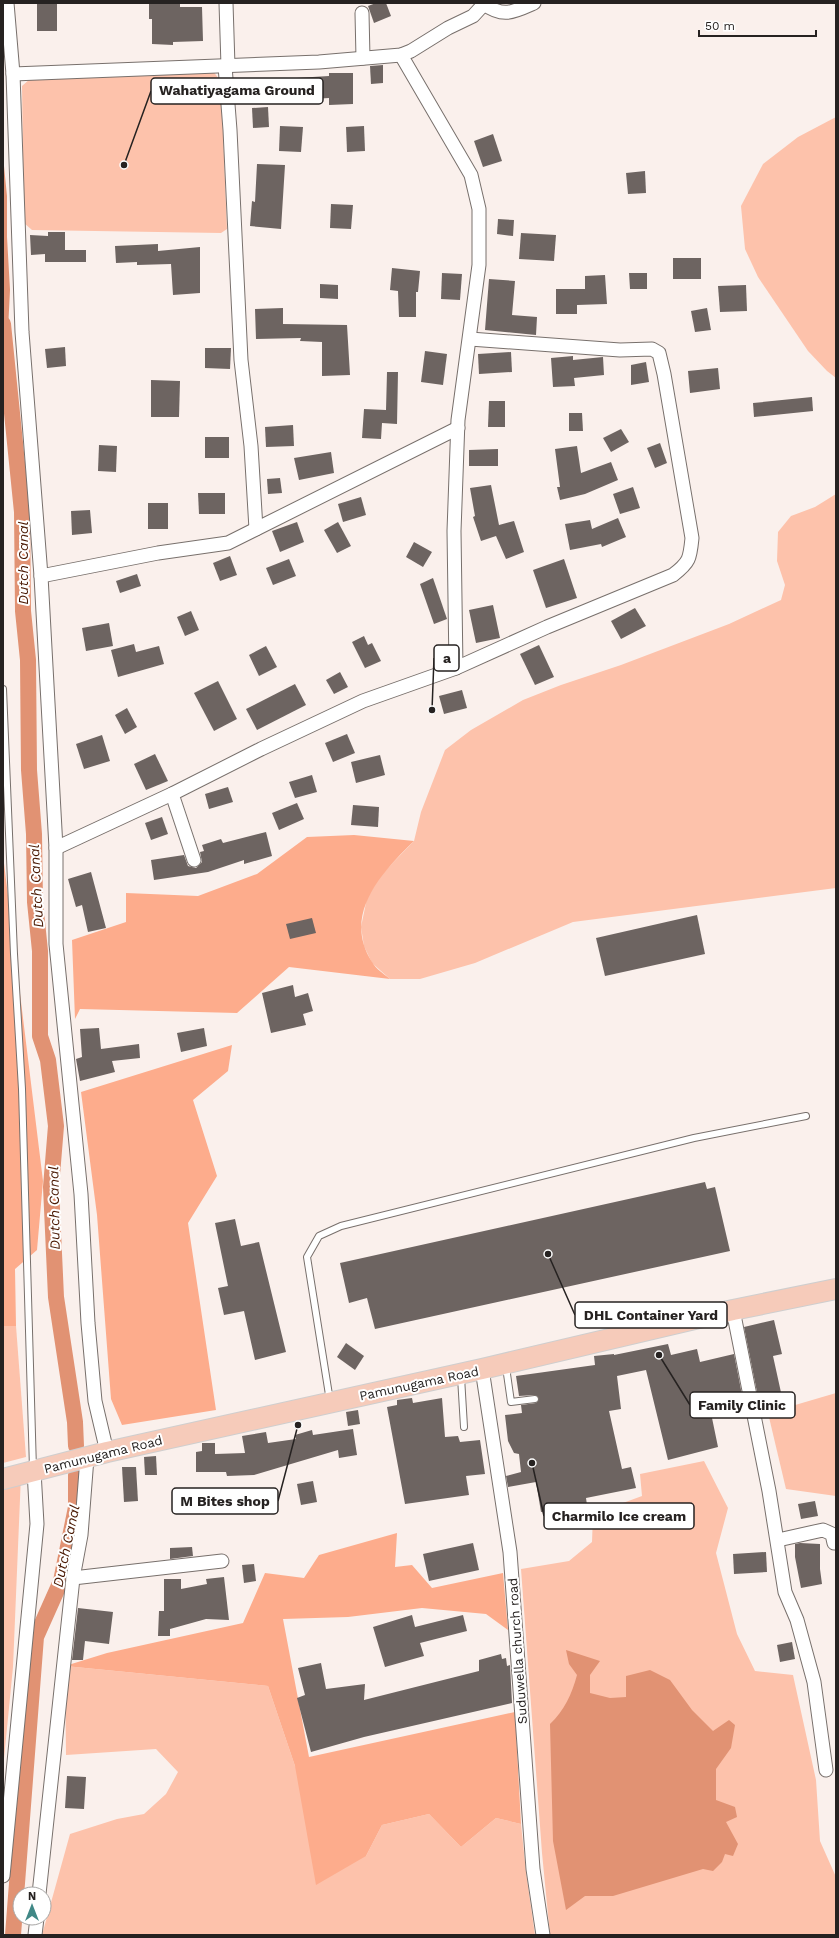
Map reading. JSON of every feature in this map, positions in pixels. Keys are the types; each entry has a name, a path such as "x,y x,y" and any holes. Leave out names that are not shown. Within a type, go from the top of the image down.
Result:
{"main road":[{"name":"Pamunugama Road","path":"3,1479 107,1452 460,1374 733,1310 836,1289"}],"street":[{"path":"7,3 13,74 22,332 40,576 56,848 56,944 81,1194 88,1323 95,1401 107,1452"},
{"path":"226,3 226,66 241,360 251,446 256,529"},
{"path":"13,74 319,62 401,55 411,51 448,28 473,16 484,3 495,12 508,13 534,3"},
{"path":"362,13 363,58"},
{"path":"401,55 471,175 479,209 479,265 458,428 454,531 456,668"},
{"path":"56,848 172,794 261,749 363,701 456,668 547,627 673,575 685,566 690,556 692,538 664,374 659,353 652,349 620,350 470,339"},
{"path":"40,576 158,553 228,543 458,428"},
{"path":"172,794 194,860"},
{"path":"733,1310 778,1540 785,1592 796,1620 814,1682 826,1770"},
{"name":"Suduwella church road","path":"482,1369 510,1552 533,1869 543,1935"},
{"path":"40,1886 73,1578 81,1535 87,1458"},
{"path":"3,1876 37,1524 34,1472"},
{"path":"778,1540 824,1530 832,1534 834,1543"},
{"path":"73,1578 222,1561"}],"lane":[{"path":"3,689 14,954 22,1089 34,1472"},
{"path":"331,1402 307,1257 319,1236 341,1226 694,1138 806,1116"},
{"path":"506,1363 511,1402 535,1399"},
{"path":"460,1374 464,1427"}],"shaded area":[{"path":"213,71 219,79 222,109 227,229 221,233 32,230 24,223 22,86 30,79"},
{"path":"836,117 836,378 827,371 808,351 758,277 745,249 741,206 763,164 798,137"},
{"path":"3,156 7,196 7,237 10,290 6,370 3,370"},
{"path":"836,494 836,888 573,922 475,963 420,979 390,979 372,963 364,946 361,927 367,898 380,876 414,841 421,812 445,750 471,730 523,700 729,624 781,600 785,585 777,561 778,532 791,516 815,507"},
{"path":"354,835 414,841 401,853 378,881 369,896 363,911 361,928 364,945 374,965 390,979 289,967 237,1013 80,1009 75,1019 72,940 126,922 126,893 198,896 257,874 307,837"},
{"path":"3,855 43,1181 37,1250 15,1269 16,1326 3,1326"},
{"path":"232,1045 228,1071 193,1100 217,1176 188,1223 216,1410 122,1425 111,1399 97,1215 81,1092"},
{"path":"3,1326 16,1326 26,1457 3,1463"},
{"path":"836,1393 836,1496 786,1489 768,1413"},
{"path":"704,1461 728,1508 716,1553 737,1634 755,1671 793,1675 816,1780 820,1841 836,1877 836,1935 550,1935 542,1853 521,1569 569,1561 592,1542 593,1514 642,1496 640,1474"},
{"path":"21,1475 13,1667 3,1769 3,1481"},
{"path":"397,1533 395,1567 412,1565 432,1588 503,1573 508,1630 486,1614 422,1608 348,1617 283,1619 309,1757 515,1712 521,1824 496,1818 461,1847 429,1814 382,1825 366,1856 316,1885 295,1766 268,1686 65,1666 107,1653 243,1623 265,1573 304,1578 319,1555"},
{"path":"566,1650 600,1661 590,1675 590,1693 610,1698 626,1697 626,1676 650,1670 670,1680 692,1710 713,1731 729,1720 735,1725 731,1748 716,1769 716,1800 735,1807 737,1817 726,1822 738,1844 733,1856 725,1854 722,1862 713,1871 703,1869 613,1896 585,1896 566,1910 553,1841 550,1724 567,1702 577,1675 569,1664"},
{"path":"65,1666 268,1686 295,1766 366,1856 382,1825 429,1814 461,1847 496,1818 521,1824 535,1935 42,1935 44,1926 52,1926 52,1899 70,1834 117,1819 144,1814 166,1794 178,1772 156,1749 66,1755"}],"building":[{"path":"37,3 57,3 57,31 37,31"},
{"path":"149,3 180,3 180,7 202,7 203,41 173,42 173,45 152,44 152,19 149,19"},
{"path":"376,3 386,3 391,16 374,23 368,6"},
{"path":"383,65 383,83 371,84 370,66"},
{"path":"329,73 353,73 353,104 329,105 329,98 281,101 280,79 329,76"},
{"path":"268,107 269,127 253,128 252,108"},
{"path":"280,126 303,127 301,152 279,151"},
{"path":"364,126 365,151 347,152 346,127"},
{"path":"493,134 502,161 483,167 474,141"},
{"path":"257,164 285,165 281,229 250,226 252,201 255,202"},
{"path":"645,171 646,193 628,194 626,173"},
{"path":"331,204 353,205 351,229 330,228"},
{"path":"498,219 514,220 513,236 497,234"},
{"path":"48,232 65,232 65,250 86,250 86,262 45,262 45,254 31,255 30,235 48,236"},
{"path":"521,233 556,235 554,261 519,259"},
{"path":"158,244 158,251 200,247 200,293 173,295 171,264 137,265 137,262 116,263 115,246"},
{"path":"673,258 701,258 701,279 673,279"},
{"path":"392,268 420,271 418,292 416,292 416,317 399,317 398,291 390,290"},
{"path":"442,273 462,274 460,300 441,299"},
{"path":"629,273 647,273 647,289 630,289"},
{"path":"605,275 607,304 577,305 577,314 556,314 556,289 585,289 585,276"},
{"path":"489,279 515,281 512,315 537,317 536,335 485,330"},
{"path":"320,284 338,285 338,299 320,298"},
{"path":"746,285 747,311 720,312 718,286"},
{"path":"283,308 283,324 347,325 350,375 322,376 322,342 300,341 301,338 256,339 255,309"},
{"path":"707,308 711,330 695,332 691,311"},
{"path":"65,347 66,366 47,368 45,349"},
{"path":"205,348 231,348 230,369 205,368"},
{"path":"425,351 447,354 443,385 421,382"},
{"path":"511,352 512,372 479,374 478,354"},
{"path":"573,356 573,360 603,357 604,375 574,378 575,386 553,387 551,358"},
{"path":"646,362 649,382 631,385 631,365"},
{"path":"718,368 720,389 690,393 688,371"},
{"path":"387,372 398,372 397,424 382,423 381,439 362,438 364,409 386,410"},
{"path":"151,380 180,381 179,417 151,417"},
{"path":"812,397 813,411 754,417 753,403"},
{"path":"489,401 505,401 505,427 488,427"},
{"path":"569,413 582,413 583,431 569,431"},
{"path":"293,425 294,446 266,447 265,427"},
{"path":"621,429 629,442 611,452 603,438"},
{"path":"205,437 229,437 229,458 205,458"},
{"path":"660,443 667,463 655,468 647,448"},
{"path":"99,445 117,446 116,472 98,471"},
{"path":"577,446 581,473 611,462 618,480 585,494 560,500 557,487 560,487 555,449"},
{"path":"498,449 498,466 469,466 469,450"},
{"path":"331,452 334,473 299,480 294,458"},
{"path":"280,478 282,493 268,494 267,479"},
{"path":"491,485 499,525 514,521 524,552 506,559 496,536 481,541 473,517 475,516 470,488"},
{"path":"633,487 640,508 620,514 613,494"},
{"path":"198,493 225,493 225,514 199,514"},
{"path":"361,497 366,515 343,522 338,504"},
{"path":"148,503 168,503 168,529 148,529"},
{"path":"90,510 92,533 72,535 71,511"},
{"path":"618,518 626,537 602,547 601,544 570,550 565,524 590,520 592,529"},
{"path":"297,522 304,542 280,552 272,531"},
{"path":"338,522 351,546 337,553 324,530"},
{"path":"414,542 432,552 423,567 406,557"},
{"path":"230,556 237,575 220,581 213,563"},
{"path":"289,559 296,576 273,585 266,568"},
{"path":"564,559 577,598 546,608 533,570"},
{"path":"137,574 141,586 120,593 116,581"},
{"path":"433,578 447,619 434,624 420,584"},
{"path":"493,605 500,638 476,643 469,610"},
{"path":"635,608 646,626 621,639 611,621"},
{"path":"191,611 199,630 185,636 177,617"},
{"path":"109,623 113,646 86,651 82,628"},
{"path":"364,636 368,645 372,643 381,661 365,668 352,642"},
{"path":"134,644 136,652 159,646 164,664 118,677 111,650"},
{"path":"539,645 554,677 535,685 520,654"},
{"path":"266,646 277,667 259,676 249,655"},
{"path":"340,672 348,687 334,694 326,680"},
{"path":"218,681 237,719 214,731 194,693"},
{"path":"295,684 306,705 257,730 246,709"},
{"path":"462,690 467,708 444,714 439,696"},
{"path":"127,708 137,727 125,734 115,715"},
{"path":"347,734 355,753 333,762 325,743"},
{"path":"102,735 110,761 84,769 76,744"},
{"path":"155,754 168,781 146,790 134,764"},
{"path":"380,755 385,775 356,783 351,762"},
{"path":"312,775 317,792 295,798 289,782"},
{"path":"228,787 233,802 209,809 205,794"},
{"path":"297,803 304,819 279,830 272,813"},
{"path":"353,805 379,807 378,827 351,825"},
{"path":"162,817 168,834 151,840 145,823"},
{"path":"266,832 272,856 244,864 244,860 208,872 154,880 151,860 184,855 188,866 196,868 202,862 200,852 204,851 202,845 221,839 223,843"},
{"path":"91,872 106,928 88,932 82,905 76,907 68,879"},
{"path":"697,915 705,954 605,976 596,938"},
{"path":"312,918 316,933 290,939 286,924"},
{"path":"293,985 295,997 308,993 313,1011 303,1014 306,1025 271,1033 262,993"},
{"path":"99,1028 101,1049 139,1044 140,1058 112,1061 115,1072 80,1081 76,1059 82,1057 80,1029"},
{"path":"204,1028 207,1046 181,1052 177,1033"},
{"path":"705,1182 707,1189 715,1187 730,1251 375,1329 367,1298 349,1303 340,1263"},
{"path":"235,1219 241,1246 259,1242 286,1352 255,1360 244,1311 224,1315 218,1288 228,1286 215,1223"},
{"path":"774,1320 782,1354 773,1356 782,1397 759,1402 744,1327"},
{"path":"346,1343 364,1356 355,1370 337,1357"},
{"path":"668,1344 671,1355 697,1349 700,1362 734,1354 745,1410 712,1418 718,1447 668,1460 646,1370 617,1376 621,1409 609,1411 622,1469 631,1467 636,1488 586,1498 587,1505 541,1512 536,1482 508,1487 506,1476 521,1472 519,1454 514,1453 508,1441 505,1415 522,1413 521,1405 536,1403 539,1399 535,1395 519,1396 516,1376 595,1365 594,1356 614,1355"},
{"path":"412,1398 413,1403 442,1398 445,1437 458,1436 460,1442 480,1440 485,1474 466,1476 469,1495 405,1504 387,1407 397,1405 397,1400"},
{"path":"358,1410 360,1424 348,1426 346,1412"},
{"path":"353,1429 357,1455 339,1458 338,1450 254,1475 227,1476 226,1472 196,1472 196,1452 202,1451 202,1443 215,1443 215,1454 245,1453 242,1436 266,1432 268,1443 296,1439 295,1435 312,1430 313,1435"},
{"path":"156,1456 157,1475 145,1475 144,1457"},
{"path":"122,1467 136,1467 138,1501 124,1502"},
{"path":"313,1481 317,1502 301,1505 297,1484"},
{"path":"815,1501 818,1516 801,1519 798,1504"},
{"path":"473,1543 479,1570 429,1581 423,1554"},
{"path":"795,1544 820,1544 820,1569 822,1584 801,1588 795,1557"},
{"path":"192,1547 193,1556 170,1559 170,1548"},
{"path":"766,1552 767,1572 734,1574 733,1554"},
{"path":"254,1564 256,1581 244,1583 242,1565"},
{"path":"224,1577 229,1620 206,1619 170,1629 170,1636 158,1636 159,1611 164,1611 164,1579 181,1579 181,1589 207,1584 206,1579"},
{"path":"78,1608 113,1612 109,1644 85,1641 83,1660 72,1660"},
{"path":"412,1615 415,1627 463,1615 467,1631 420,1643 424,1656 385,1667 373,1627"},
{"path":"792,1642 795,1659 780,1662 777,1645"},
{"path":"501,1654 502,1659 506,1658 507,1666 510,1665 512,1703 364,1737 311,1752 297,1698 305,1695 298,1668 321,1663 326,1689 365,1684 364,1700 479,1671 479,1660"},
{"path":"67,1776 86,1777 84,1809 65,1808"}],"waterway":[{"name":"Dutch Canal","path":"3,324 22,512 23,611 28,660 29,770 34,834 35,902 40,951 40,1036 48,1060 56,1126 51,1187 56,1297 75,1422 76,1446"},
{"path":"13,1935 36,1637 61,1581 76,1507 76,1475"}],"place":[{"name":"Wahatiyagama Ground","path":"124,165"},
{"name":"a","path":"432,710"},
{"name":"DHL Container Yard","path":"548,1254"},
{"name":"Family Clinic","path":"659,1355"},
{"name":"M Bites shop","path":"298,1425"},
{"name":"Charmilo Ice cream","path":"532,1463"}]}
